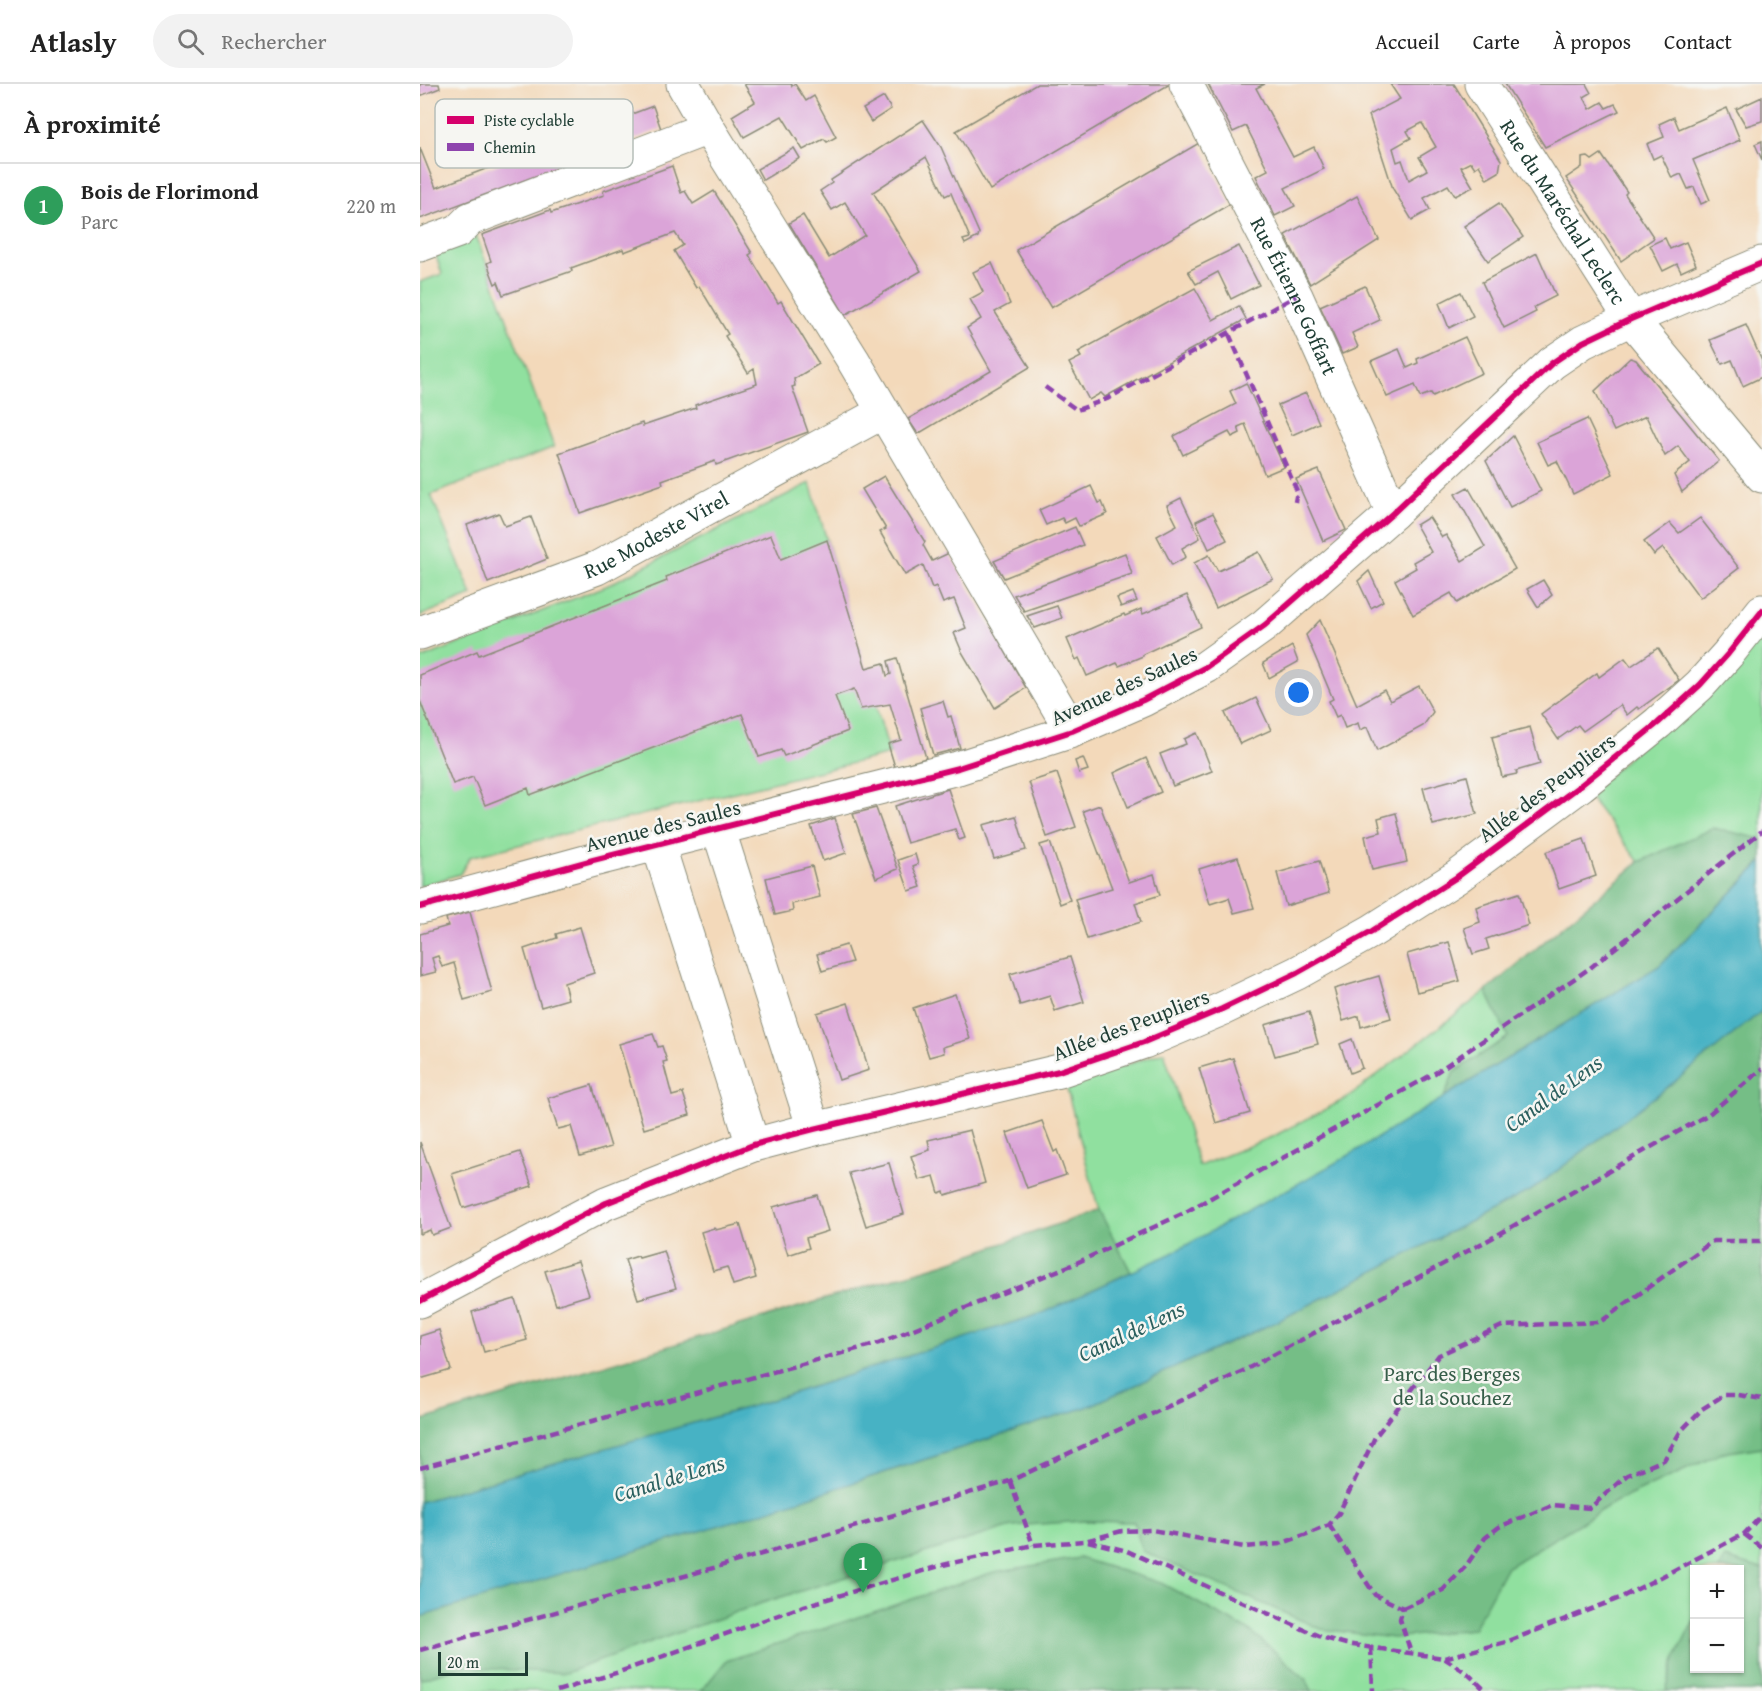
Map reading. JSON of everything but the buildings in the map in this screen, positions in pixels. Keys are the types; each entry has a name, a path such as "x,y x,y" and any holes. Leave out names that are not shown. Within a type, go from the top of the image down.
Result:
{"street":[{"path":"682,84 883,412 1072,731"},
{"name":"Rue Étienne Goffart","path":"1186,84 1296,296 1393,513"},
{"name":"Rue du Maréchal Leclerc","path":"1481,84 1631,319 1762,476"},
{"path":"633,157 708,128"},
{"path":"420,245 458,231 470,219 603,168"},
{"name":"Avenue des Saules","path":"420,907 718,828 957,768 1072,731 1143,700 1206,667 1265,625 1393,513 1552,363 1583,342 1631,319 1762,263"},
{"name":"Rue Modeste Virel","path":"423,623 597,568 883,412"},
{"name":"Allée des Peupliers","path":"420,1301 606,1203 753,1146 814,1129 1059,1071 1144,1042 1222,1009 1297,973 1372,931 1457,877 1581,785 1658,723 1700,685 1762,611"},
{"path":"718,828 814,1129"},
{"path":"658,844 753,1146"}],"green space":[{"path":"476,235 554,447 431,495 472,595 420,616 420,282 442,274 433,246"},
{"path":"810,483 890,754 470,857 460,874 420,886 420,659 606,586"},
{"name":"Parc des Berges de la Souchez","path":"1762,632 1762,1691 420,1691 420,1421 946,1263 1099,1211 1066,1086 1164,1052 1199,1166 1274,1136 1347,1098 1486,991 1639,862 1588,795"},
{"path":"1713,828 1762,839 1762,861 1659,966 1444,1097 1454,1072 1508,1037 1486,991 1639,862"},
{"path":"1762,1011 1762,1447 1722,1453 1613,1503 1506,1568 1473,1629 1393,1638 1321,1629 1142,1551 1134,1522 1084,1521 1012,1526 762,1603 565,1673 459,1667 420,1679 420,1617 766,1511 1087,1407 1278,1321 1533,1189 1674,1082"},
{"path":"1099,1210 1131,1272 1043,1313 756,1405 420,1502 420,1421 946,1263"},
{"path":"1079,1558 1161,1583 1252,1632 1306,1679 1312,1691 701,1691 726,1661 994,1572"},
{"path":"1725,1558 1762,1569 1762,1691 1666,1691 1675,1659 1690,1628 1690,1673 1744,1673 1744,1565 1721,1565"}],"water":[{"name":"Canal de Lens","path":"1762,862 1762,1011 1674,1082 1533,1189 1278,1321 1087,1407 766,1511 420,1617 420,1502 756,1405 1043,1313 1172,1253 1346,1157 1659,966"}],"marked path":[{"path":"1045,387 1077,410 1107,399 1296,296"},
{"path":"1229,334 1297,491 1295,502"},
{"path":"420,1468 879,1343 1074,1264 1182,1214 1435,1073 1590,968 1762,831"},
{"path":"420,1650 731,1563 1010,1481 1243,1371 1492,1238 1709,1114 1762,1069"},
{"path":"557,1691 619,1672 804,1606 943,1565 1033,1545 1085,1541 1122,1531 1152,1530 1244,1547 1280,1544 1315,1531 1329,1525 1339,1513 1375,1437 1439,1355 1502,1326 1600,1322 1713,1241 1762,1241"},
{"path":"1403,1608 1443,1590 1466,1566 1485,1538 1499,1527 1552,1505 1590,1508 1627,1475 1664,1460 1680,1432 1702,1409 1724,1395 1762,1399"},
{"path":"1010,1481 1033,1545"},
{"path":"1088,1541 1127,1551 1321,1637 1346,1644 1444,1658 1506,1642 1620,1598 1744,1534 1762,1515"},
{"path":"1329,1525 1375,1595 1403,1608 1400,1619 1411,1653"},
{"path":"1744,1534 1762,1548"},
{"path":"1371,1647 1373,1691"},
{"path":"1444,1658 1467,1673 1486,1691"}],"cycle path":[{"path":"420,907 593,860 958,768 1072,731 1143,700 1206,667 1265,625 1393,513 1552,363 1583,342 1631,319 1762,263"},
{"path":"420,1301 606,1203 753,1145 1059,1071 1144,1042 1222,1009 1297,973 1372,931 1457,877 1581,785 1658,723 1700,685 1762,611"}],"place":[{"name":"Bois de Florimond","path":"863,1593"}]}
